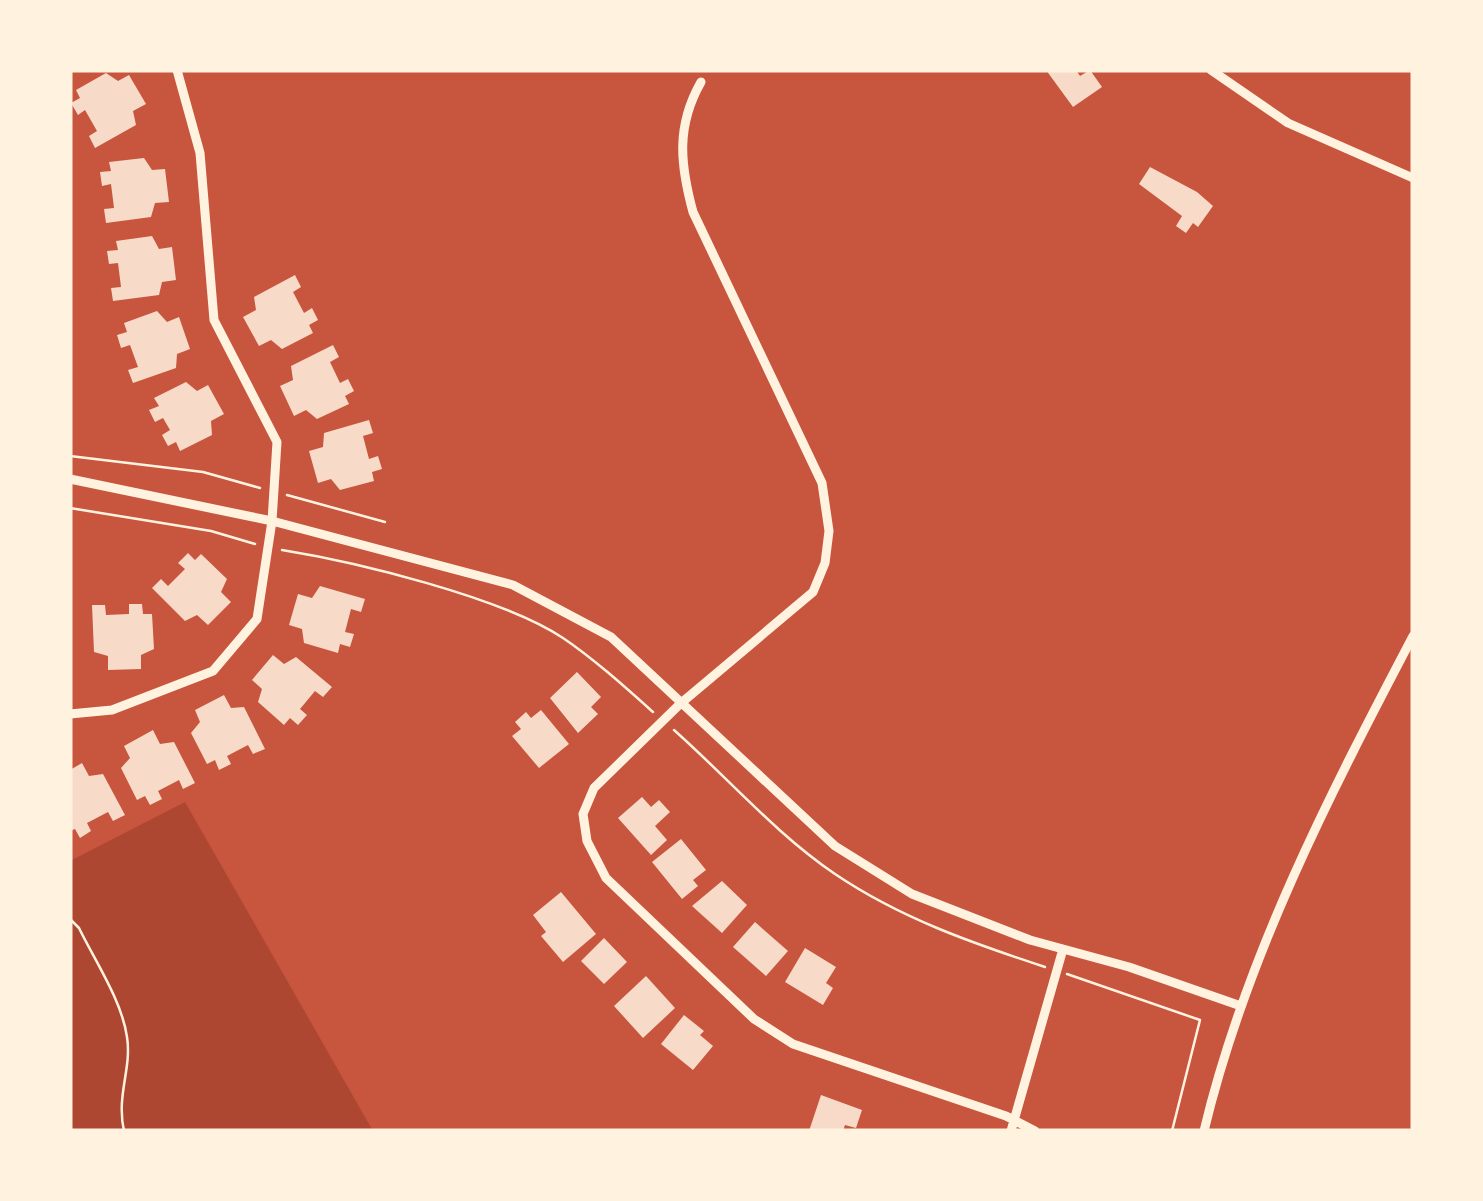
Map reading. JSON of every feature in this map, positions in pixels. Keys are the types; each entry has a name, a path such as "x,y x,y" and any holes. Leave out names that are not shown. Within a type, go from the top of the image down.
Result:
{"street":[{"path":"70,714 112,710 213,671 257,620 272,521 278,442 214,320 200,153 178,70"},
{"path":"1212,70 1288,123 1413,178"},
{"path":"701,82 688,104 680,142 693,212 822,483 829,530 826,563 814,592 680,704 594,788 583,814 587,841 606,878 716,986 793,1044 1035,1131"},
{"path":"70,479 272,521 512,585 611,637 835,846 912,894 1063,949 1241,1006"},
{"path":"1204,1131 1241,1006 1284,895 1413,636"},
{"path":"1012,1125 1063,949"}],"path":[{"path":"70,456 202,472 385,522"},
{"path":"70,508 211,531 330,558 508,612 562,637 664,720 833,872 891,908 945,933 1200,1020 1172,1131"},
{"path":"70,919 79,928 124,1025 128,1050 119,1100 124,1131"}],"shaded area":[{"path":"185,802 373,1131 70,1131 70,861"}],"building":[{"path":"1046,70 1076,70 1080,76 1090,70 1102,87 1073,107"},
{"path":"106,73 118,81 129,75 146,104 133,111 136,125 95,148 89,136 97,131 85,110 78,115 71,103 80,98 76,90"},
{"path":"144,158 152,170 165,169 169,202 155,203 151,217 106,223 104,209 114,208 111,184 102,186 100,172 111,171 109,162"},
{"path":"1150,167 1197,192 1213,206 1198,227 1193,223 1186,233 1176,226 1182,216 1139,184"},
{"path":"152,236 159,249 172,247 176,280 162,282 159,295 113,301 111,288 121,287 118,263 109,264 107,251 118,250 116,241"},
{"path":"295,275 301,287 293,292 304,313 312,308 318,320 309,325 313,333 282,349 271,340 259,346 243,317 256,310 254,297"},
{"path":"157,311 167,322 179,317 190,349 177,354 176,368 133,383 128,370 138,367 130,345 121,348 117,335 127,332 124,323"},
{"path":"333,345 339,357 330,362 340,383 348,379 354,391 345,396 349,404 317,419 306,410 294,416 280,386 293,380 291,366"},
{"path":"186,382 197,391 208,385 224,414 211,421 212,435 180,451 176,442 168,446 162,435 170,430 163,418 155,422 149,410 159,406 154,398"},
{"path":"369,420 373,433 363,436 369,459 378,456 382,469 372,472 374,481 340,490 331,479 318,483 309,451 323,447 324,433"},
{"path":"188,553 195,560 201,554 227,579 221,592 231,602 208,625 197,615 185,621 152,588 161,579 168,586 185,569 178,563"},
{"path":"320,586 365,599 361,612 351,609 345,632 354,634 350,647 340,644 338,653 304,643 302,629 289,625 298,594 312,598"},
{"path":"129,604 142,604 143,614 152,614 154,649 141,655 141,669 108,670 108,656 94,652 92,605 105,605 106,615 129,614"},
{"path":"273,655 284,664 296,657 332,687 323,697 315,691 300,709 307,715 298,725 290,718 284,725 258,702 262,689 252,680"},
{"path":"577,672 601,697 591,707 598,714 578,733 550,698"},
{"path":"224,695 231,708 244,707 265,749 253,754 248,745 227,756 231,764 219,770 215,760 207,764 191,733 200,722 195,710"},
{"path":"541,710 569,744 539,768 512,736 521,729 515,722 526,712 531,718"},
{"path":"153,730 160,744 174,742 195,783 183,789 179,780 158,791 162,799 150,805 145,796 137,800 121,768 130,758 124,746"},
{"path":"82,763 89,776 103,774 125,815 113,821 108,812 87,823 91,831 80,838 75,829 70,831 70,770"},
{"path":"642,797 651,807 659,800 670,812 655,826 667,840 651,855 618,818"},
{"path":"681,839 706,870 693,880 698,886 682,899 652,862"},
{"path":"722,881 747,905 722,933 692,906"},
{"path":"561,892 596,934 563,962 541,936 546,932 533,915"},
{"path":"755,922 788,951 766,976 733,947"},
{"path":"604,938 627,962 604,984 581,961"},
{"path":"805,948 836,967 826,983 833,988 823,1005 785,982"},
{"path":"646,976 675,1008 643,1038 614,1006"},
{"path":"684,1015 704,1031 700,1035 713,1046 693,1070 661,1044"},
{"path":"821,1095 862,1110 856,1128 845,1125 843,1131 809,1131"}]}
